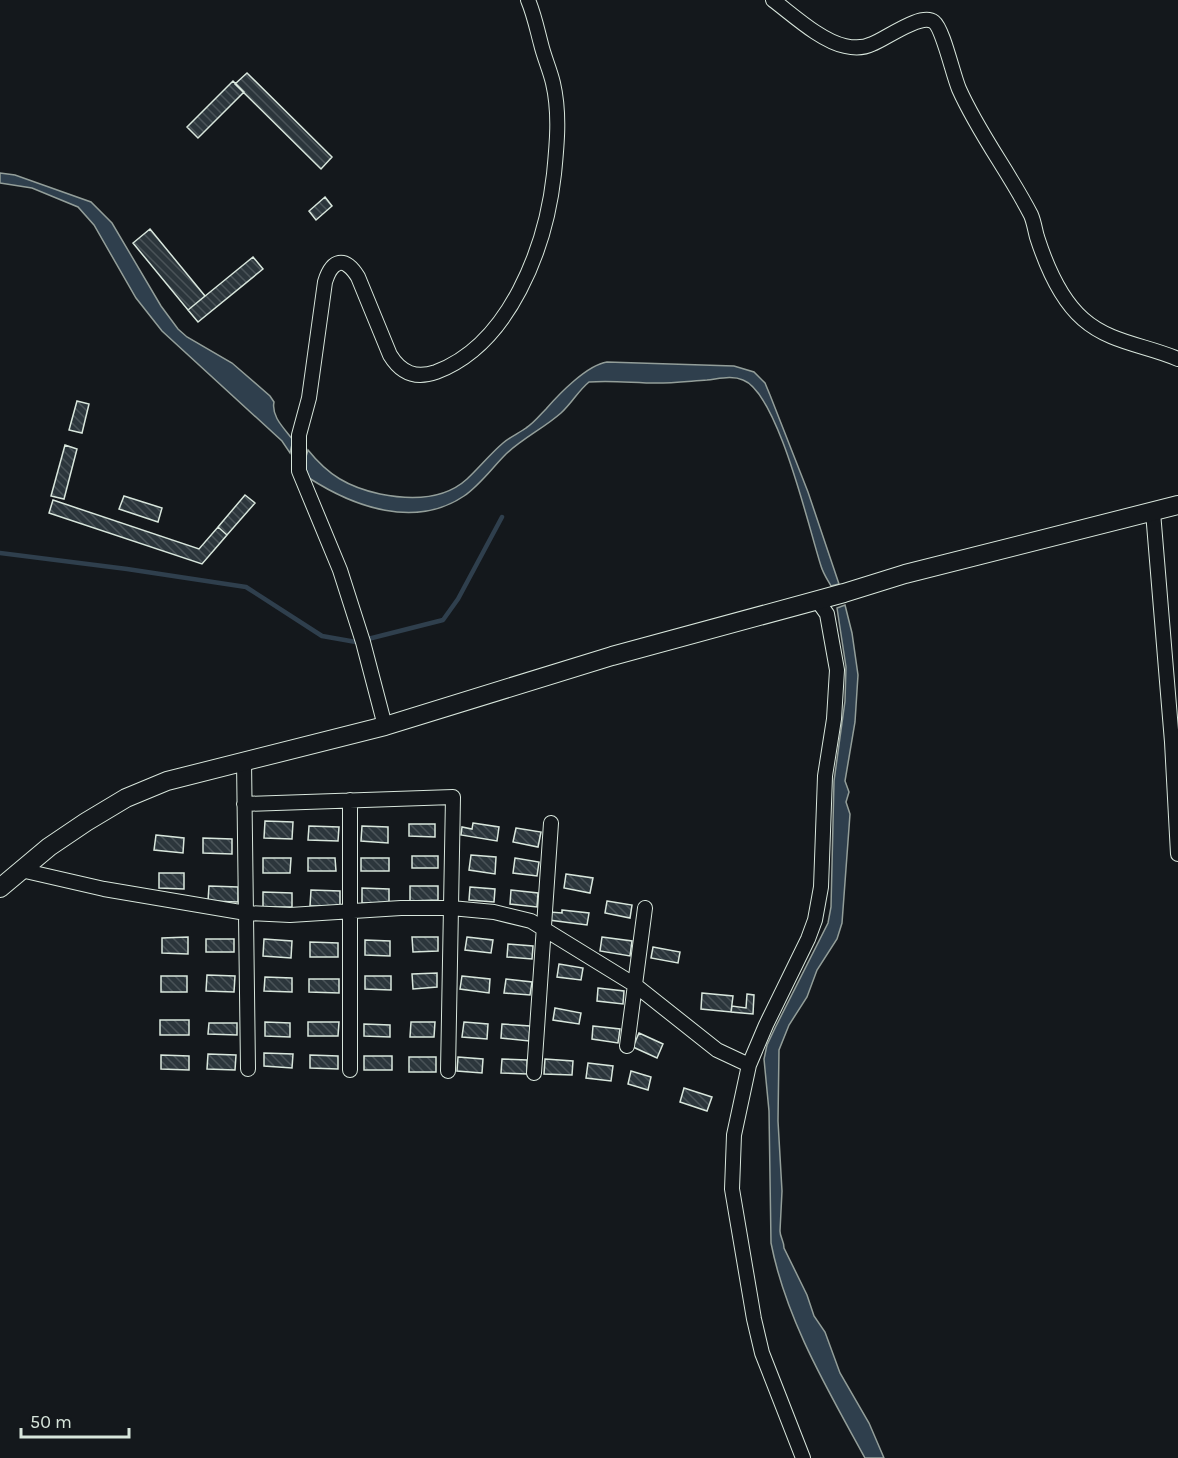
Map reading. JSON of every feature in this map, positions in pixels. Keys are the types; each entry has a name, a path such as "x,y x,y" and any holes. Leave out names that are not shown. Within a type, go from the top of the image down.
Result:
{"street":[{"path":"385,726 363,642 340,570 299,471 299,435 309,398 325,282 332,265 336,263 353,269 390,355 396,365 407,373 420,375 432,373 457,362 479,346 501,319 524,279 536,251 547,212 557,136 553,83 528,0"},
{"path":"773,0 832,42 846,46 871,45 916,22 925,19 933,21 941,30 956,81 971,117 1032,217 1037,237 1053,277 1072,309 1085,321 1110,337 1156,349 1178,359"},
{"path":"0,888 49,847 126,798 167,781 385,726 612,656 829,597 929,567 1178,505"},
{"path":"1153,512 1172,742 1178,854"},
{"path":"803,1458 762,1353 754,1320 732,1189 734,1135 749,1065 808,939 820,896 823,869 825,776 834,719 837,670 827,614 829,597"},
{"path":"244,761 248,1069"},
{"path":"244,804 453,797 448,1071"},
{"path":"350,801 350,1071"},
{"path":"534,1073 551,823"},
{"path":"21,870 104,889 246,913 290,915 401,908 451,908 494,912 531,921 635,985 717,1050 749,1065"},
{"path":"627,1046 645,908"}],"water":[{"path":"0,173 15,175 91,202 112,223 161,306 178,329 187,337 232,363 270,396 274,402 277,418 293,440 290,453 282,441 162,331 136,298 94,225 78,207 32,188 0,183"},
{"path":"607,362 734,366 754,372 765,383 770,395 808,492 839,584 831,586 823,571 791,464 768,409 756,390 743,380 734,378 663,383 589,382 561,413 513,448 470,492 445,506 425,511 385,510 365,505 345,498 309,478 304,463 308,450 331,473 358,488 403,497 426,497 448,491 467,479 503,443 532,424 574,381 591,368"},
{"path":"845,605 858,675 855,722 845,781 849,792 846,802 850,814 842,923 837,939 817,970 807,997 789,1025 779,1050 778,1121 782,1191 780,1231 784,1248 807,1295 814,1316 825,1332 840,1373 869,1423 884,1458 865,1458 823,1380 787,1300 771,1243 769,1111 764,1059 767,1045 828,923 831,907 834,781 845,701 846,667 837,608"}],"building":[{"path":"247,73 332,157 321,169 235,84"},
{"path":"233,81 244,92 198,138 187,127"},
{"path":"325,197 332,206 316,220 309,211"},
{"path":"150,229 205,296 188,310 133,243"},
{"path":"253,257 263,269 198,322 188,310"},
{"path":"77,401 89,404 82,433 69,430"},
{"path":"65,445 77,449 64,499 51,496"},
{"path":"245,495 255,503 227,535 218,527"},
{"path":"124,496 162,508 158,522 119,509"},
{"path":"53,500 199,549 218,527 227,535 202,564 49,513"},
{"path":"265,821 293,822 292,839 264,838"},
{"path":"473,823 499,827 497,841 461,835 462,827 472,829"},
{"path":"409,824 435,824 435,837 409,836"},
{"path":"309,826 339,827 338,841 308,840"},
{"path":"362,826 388,827 388,843 361,841"},
{"path":"516,828 541,832 538,847 513,842"},
{"path":"156,835 184,838 183,853 154,850"},
{"path":"203,838 232,839 232,854 203,853"},
{"path":"471,855 496,857 495,874 469,870"},
{"path":"412,856 438,856 438,868 412,868"},
{"path":"263,858 291,858 290,873 263,873"},
{"path":"308,858 335,858 336,871 308,871"},
{"path":"361,858 389,858 389,871 361,871"},
{"path":"515,858 539,862 537,876 513,873"},
{"path":"159,873 184,873 184,889 159,888"},
{"path":"566,874 593,878 590,893 564,888"},
{"path":"209,886 238,887 238,902 208,901"},
{"path":"410,886 438,886 438,900 410,901"},
{"path":"470,887 495,889 494,902 469,900"},
{"path":"362,888 389,889 389,903 362,903"},
{"path":"311,890 340,891 340,906 310,906"},
{"path":"511,890 538,893 537,907 510,904"},
{"path":"263,892 292,893 292,907 263,907"},
{"path":"607,901 632,905 630,918 605,913"},
{"path":"562,910 589,913 587,925 549,920 550,912 562,913"},
{"path":"188,937 188,954 162,953 162,938"},
{"path":"412,937 438,937 438,951 413,952"},
{"path":"467,937 493,940 491,953 465,950"},
{"path":"602,937 632,941 630,956 600,951"},
{"path":"206,939 234,939 234,952 206,952"},
{"path":"264,939 292,941 291,958 263,956"},
{"path":"365,940 390,941 390,956 365,955"},
{"path":"310,942 338,943 338,957 310,957"},
{"path":"508,944 533,946 532,959 507,957"},
{"path":"653,947 680,952 678,963 651,958"},
{"path":"559,964 583,968 581,980 557,977"},
{"path":"437,973 437,987 413,989 412,974"},
{"path":"207,975 235,976 234,992 206,991"},
{"path":"161,976 187,976 187,992 161,992"},
{"path":"365,976 391,976 391,990 365,989"},
{"path":"462,976 490,979 489,993 460,989"},
{"path":"265,977 292,978 292,992 264,991"},
{"path":"309,979 339,979 339,993 309,992"},
{"path":"506,979 532,982 530,995 504,993"},
{"path":"598,988 624,991 623,1004 597,1001"},
{"path":"702,993 733,996 731,1012 701,1009"},
{"path":"747,994 754,995 753,1014 731,1012 732,1006 746,1008"},
{"path":"555,1008 581,1013 579,1024 553,1020"},
{"path":"160,1020 189,1020 189,1035 160,1035"},
{"path":"265,1022 290,1023 290,1037 265,1036"},
{"path":"308,1022 339,1022 338,1036 308,1036"},
{"path":"411,1022 435,1022 434,1037 410,1037"},
{"path":"464,1022 488,1024 487,1039 462,1037"},
{"path":"209,1023 237,1023 237,1035 208,1034"},
{"path":"364,1024 390,1025 390,1037 364,1036"},
{"path":"502,1024 530,1026 529,1041 501,1038"},
{"path":"593,1026 620,1029 618,1043 592,1039"},
{"path":"639,1033 663,1044 657,1058 633,1047"},
{"path":"264,1053 293,1054 292,1068 264,1066"},
{"path":"208,1054 236,1055 235,1070 207,1069"},
{"path":"161,1055 189,1056 189,1070 161,1069"},
{"path":"310,1055 338,1056 338,1069 310,1068"},
{"path":"364,1056 392,1056 392,1070 364,1070"},
{"path":"409,1057 436,1057 436,1072 409,1072"},
{"path":"458,1057 483,1059 482,1073 457,1071"},
{"path":"502,1059 527,1060 527,1074 501,1073"},
{"path":"545,1059 573,1061 572,1075 544,1074"},
{"path":"588,1063 613,1066 611,1081 586,1078"},
{"path":"631,1071 651,1077 648,1090 628,1084"},
{"path":"684,1088 712,1097 707,1111 680,1102"}],"waterway":[{"path":"368,639 443,620 458,599 502,517"},
{"path":"0,553 246,587 322,636 356,642"}]}
